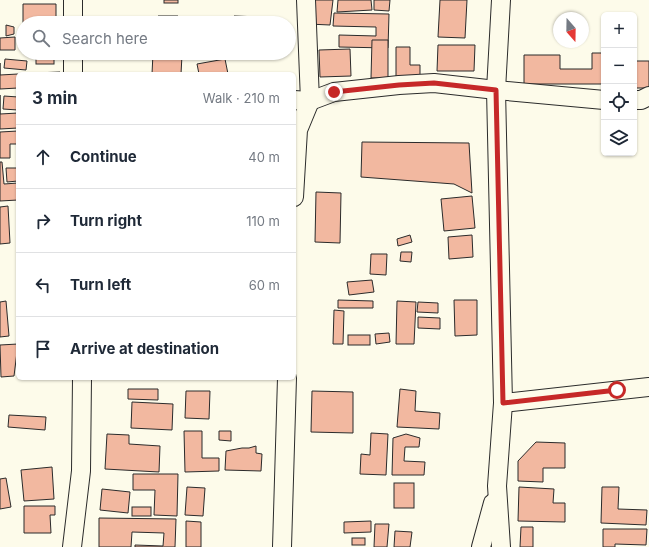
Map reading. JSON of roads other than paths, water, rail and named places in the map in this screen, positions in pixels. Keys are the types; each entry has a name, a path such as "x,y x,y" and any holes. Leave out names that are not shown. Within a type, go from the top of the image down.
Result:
{"street":[{"path":"73,0 73,16"},
{"path":"296,164 302,100 306,0"},
{"path":"501,0 496,90 503,403 497,486 501,547"},
{"path":"73,60 73,72"},
{"path":"302,100 334,92 434,83 601,100"},
{"path":"637,100 641,100 649,96"},
{"path":"72,547 81,471 82,380"},
{"path":"282,547 287,380"},
{"path":"503,403 649,387"},
{"path":"481,547 497,486"}]}
